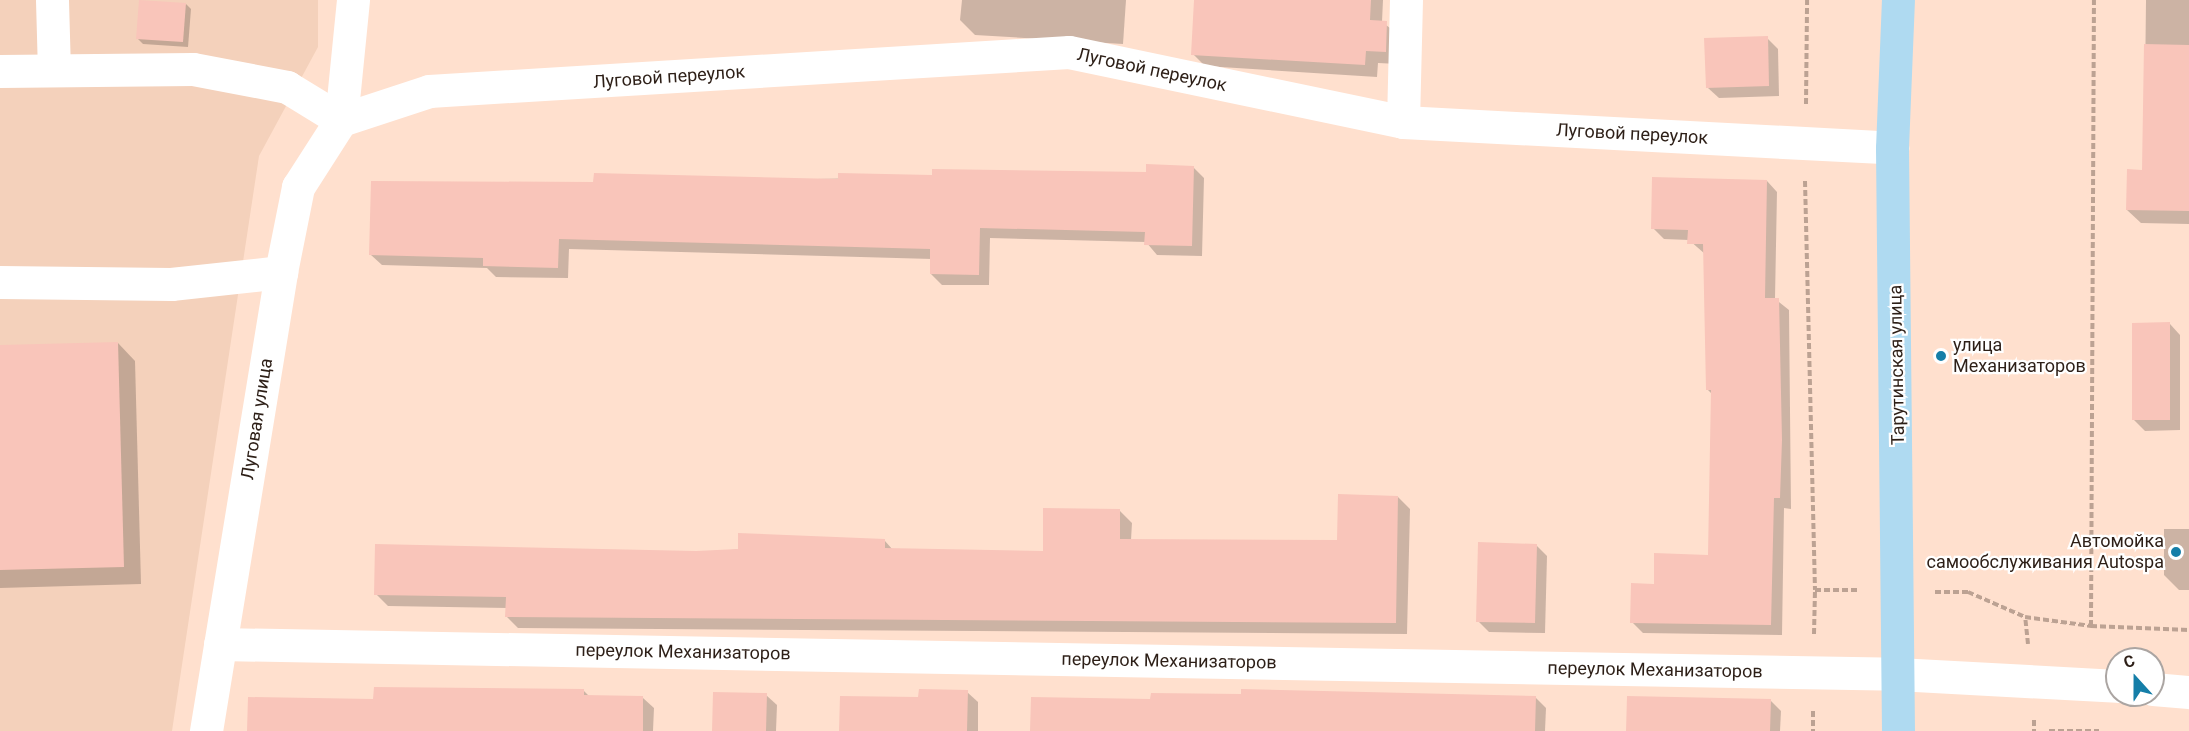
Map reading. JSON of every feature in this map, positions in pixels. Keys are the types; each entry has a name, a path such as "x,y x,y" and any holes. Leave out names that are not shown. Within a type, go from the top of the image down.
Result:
{"main road":[{"name":"Тарутинская улица","path":"1898,0 1892,148 1898,731"}],"street":[{"path":"52,0 54,70"},
{"path":"0,71 193,69 287,87 341,120 353,0"},
{"path":"1402,122 1406,0"},
{"name":"Луговой переулок","path":"341,120 429,91 1069,52 1402,122 1892,148"},
{"name":"Луговая улица","path":"206,731 281,272 298,187 341,120"},
{"path":"0,282 171,284 281,272"},
{"name":"переулок Механизаторов","path":"220,644 1897,674 2105,685"},
{"path":"2165,690 2189,692"}],"path":[{"path":"1807,0 1805,143 1815,590"},
{"path":"2091,626 2094,0"},
{"path":"2049,731 2099,731"}],"shaded area":[{"path":"0,0 318,0 318,47 259,156 172,731 0,731"}],"building":[{"path":"139,0 186,3 183,42 136,39"},
{"path":"1194,0 1371,0 1370,20 1387,21 1386,52 1366,51 1365,65 1191,55"},
{"path":"1768,36 1769,86 1706,88 1704,38"},
{"path":"2144,44 2189,45 2189,211 2126,210 2127,169 2142,170"},
{"path":"1146,164 1194,166 1192,246 1144,245 1145,232 980,228 979,275 930,274 930,249 559,239 558,268 483,266 483,258 369,255 371,181 593,182 594,173 838,179 838,173 932,175 932,169 1146,172"},
{"path":"1652,177 1767,180 1765,298 1779,298 1782,440 1780,498 1774,498 1771,625 1630,623 1631,583 1654,584 1654,553 1708,555 1711,390 1706,390 1703,244 1687,244 1688,230 1651,229"},
{"path":"2170,322 2170,420 2132,420 2132,323"},
{"path":"118,342 124,567 0,570 0,345"},
{"path":"1338,494 1398,496 1396,623 505,617 506,597 374,595 375,544 696,551 738,549 738,533 885,539 885,548 1043,551 1043,508 1120,509 1120,539 1337,540"},
{"path":"1478,542 1537,544 1535,623 1476,622"},
{"path":"374,687 584,689 584,695 643,696 643,731 247,731 248,697 373,699"},
{"path":"919,689 968,690 967,731 839,731 840,696 918,697"},
{"path":"1241,689 1536,696 1535,731 1030,731 1031,697 1150,699 1151,693 1241,694"},
{"path":"713,692 767,693 766,731 712,731"},
{"path":"1627,696 1771,699 1770,731 1626,731"}],"place":[{"name":"улица Механизаторов","path":"1941,356"},
{"name":"Автомойка самообслуживания Autospa","path":"2176,552"}]}
